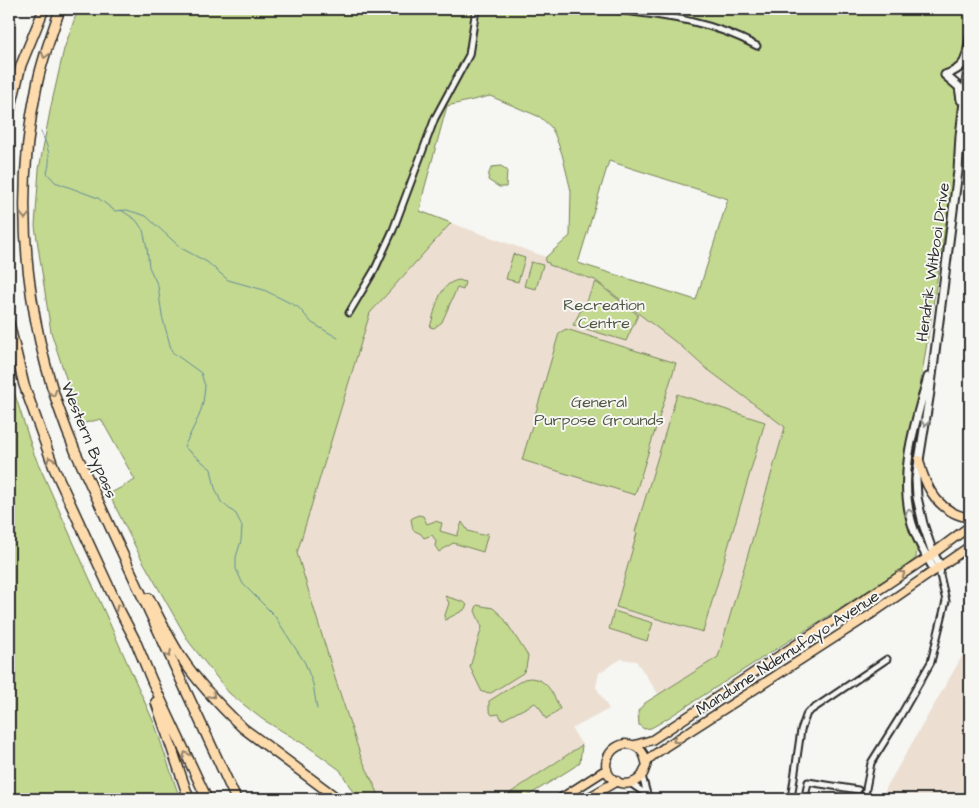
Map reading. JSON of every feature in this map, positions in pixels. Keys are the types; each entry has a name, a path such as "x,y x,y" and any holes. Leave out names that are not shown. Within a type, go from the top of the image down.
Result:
{"highway":[{"path":"9,115 21,65 44,9"},
{"name":"Western Bypass","path":"60,9 39,74 32,111 26,173 26,249 35,319 48,373 68,434 236,799"},
{"path":"9,323 24,385 54,468 120,611 136,640 152,681 207,799"},
{"path":"91,487 168,635 198,680 243,728 338,799"},
{"path":"136,640 188,799"}],"main road":[{"path":"960,136 961,97 959,87 945,75 956,71 965,63 970,38"},
{"name":"Hendrik Witbooi Drive","path":"958,171 970,50"},
{"name":"Hendrik Witbooi Drive","path":"930,556 917,496 916,478 930,392 933,357 970,92"},
{"name":"Hendrik Witbooi Drive","path":"933,357 915,422 907,468 906,494 910,517 938,571"},
{"path":"919,460 922,474 933,497 948,510 970,518"},
{"name":"Mandume Ndemufayo Avenue","path":"635,746 652,740 930,556 970,526"},
{"name":"Mandume Ndemufayo Avenue","path":"646,762 665,747 938,571 970,546"},
{"path":"622,744 635,746 643,753 646,762 645,770 637,781 628,783 611,775 606,763 609,754 616,747 622,744"},
{"path":"560,799 611,775"},
{"path":"586,799 611,775"}],"street":[{"path":"349,314 375,270 393,230 437,112 468,55 476,9"},
{"path":"608,9 694,21 726,31 757,46"},
{"path":"864,799 871,763 931,662 946,601 938,571"},
{"path":"820,799 791,797 801,730 807,714 887,659"},
{"path":"642,776 648,797"},
{"path":"804,798 808,782 858,790"},
{"path":"628,783 648,797"}],"shaded area":[{"path":"451,223 546,257 545,261 550,263 549,265 595,280 682,347 703,366 785,427 718,657 659,695 636,661 621,659 599,673 596,687 609,709 572,729 582,745 501,799 381,799 361,757 297,553 370,313"},
{"path":"970,627 970,799 884,799 886,788 964,653"}],"green space":[{"path":"78,9 970,9 970,38 966,59 945,75 952,81 959,95 961,111 960,136 907,468 906,483 917,547 916,558 905,567 660,723 651,728 644,729 639,725 638,711 645,703 718,657 785,427 703,366 682,347 595,280 545,262 546,257 570,236 571,191 562,154 551,127 540,117 490,96 447,106 420,211 451,223 370,313 297,553 361,757 381,799 357,799 340,770 307,746 262,719 229,693 189,642 140,556 109,494 135,480 101,419 81,424 51,332 35,226 39,169 64,49","holes":["609,161 728,199 696,300 578,263"]},
{"path":"501,166 507,170 506,187 499,187 488,180 492,167"},
{"path":"513,254 525,258 518,282 506,279"},
{"path":"531,262 543,265 536,289 524,286"},
{"path":"459,280 465,282 463,290 457,288 442,322 434,328 430,327 442,291 452,282"},
{"name":"Recreation Centre","path":"596,282 638,315 626,341 573,325"},
{"name":"General Purpose Grounds","path":"566,329 676,363 635,495 522,460 559,333"},
{"path":"9,376 34,454 155,725 180,799 9,799"},
{"path":"677,394 765,422 703,632 616,607 637,533 635,532"},
{"path":"418,515 423,516 427,524 435,521 442,523 440,531 457,536 462,522 468,531 482,535 488,533 483,552 453,543 439,552 432,535 424,538 413,530 411,519"},
{"path":"445,596 464,602 467,605 464,610 445,620 449,603"},
{"path":"477,605 493,608 503,617 528,656 523,673 491,693 482,692 470,667 482,627 475,611"},
{"path":"614,611 653,623 647,641 609,629"},
{"path":"530,678 546,684 560,709 546,719 535,703 502,720 499,714 492,715 489,710 489,701 524,679"},
{"path":"582,745 580,762 574,767 523,799 501,799"}],"waterway":[{"path":"41,132 49,152 47,173 55,182 98,198 115,211 127,210 146,216 181,248 207,262 228,280 264,290 298,307 312,323 338,338"},
{"path":"121,210 136,220 143,230 149,267 158,286 162,316 172,352 201,373 205,386 199,416 184,447 211,469 215,488 221,502 236,514 242,526 241,541 236,557 236,569 243,584 274,615 305,663 313,684 317,709"}]}
